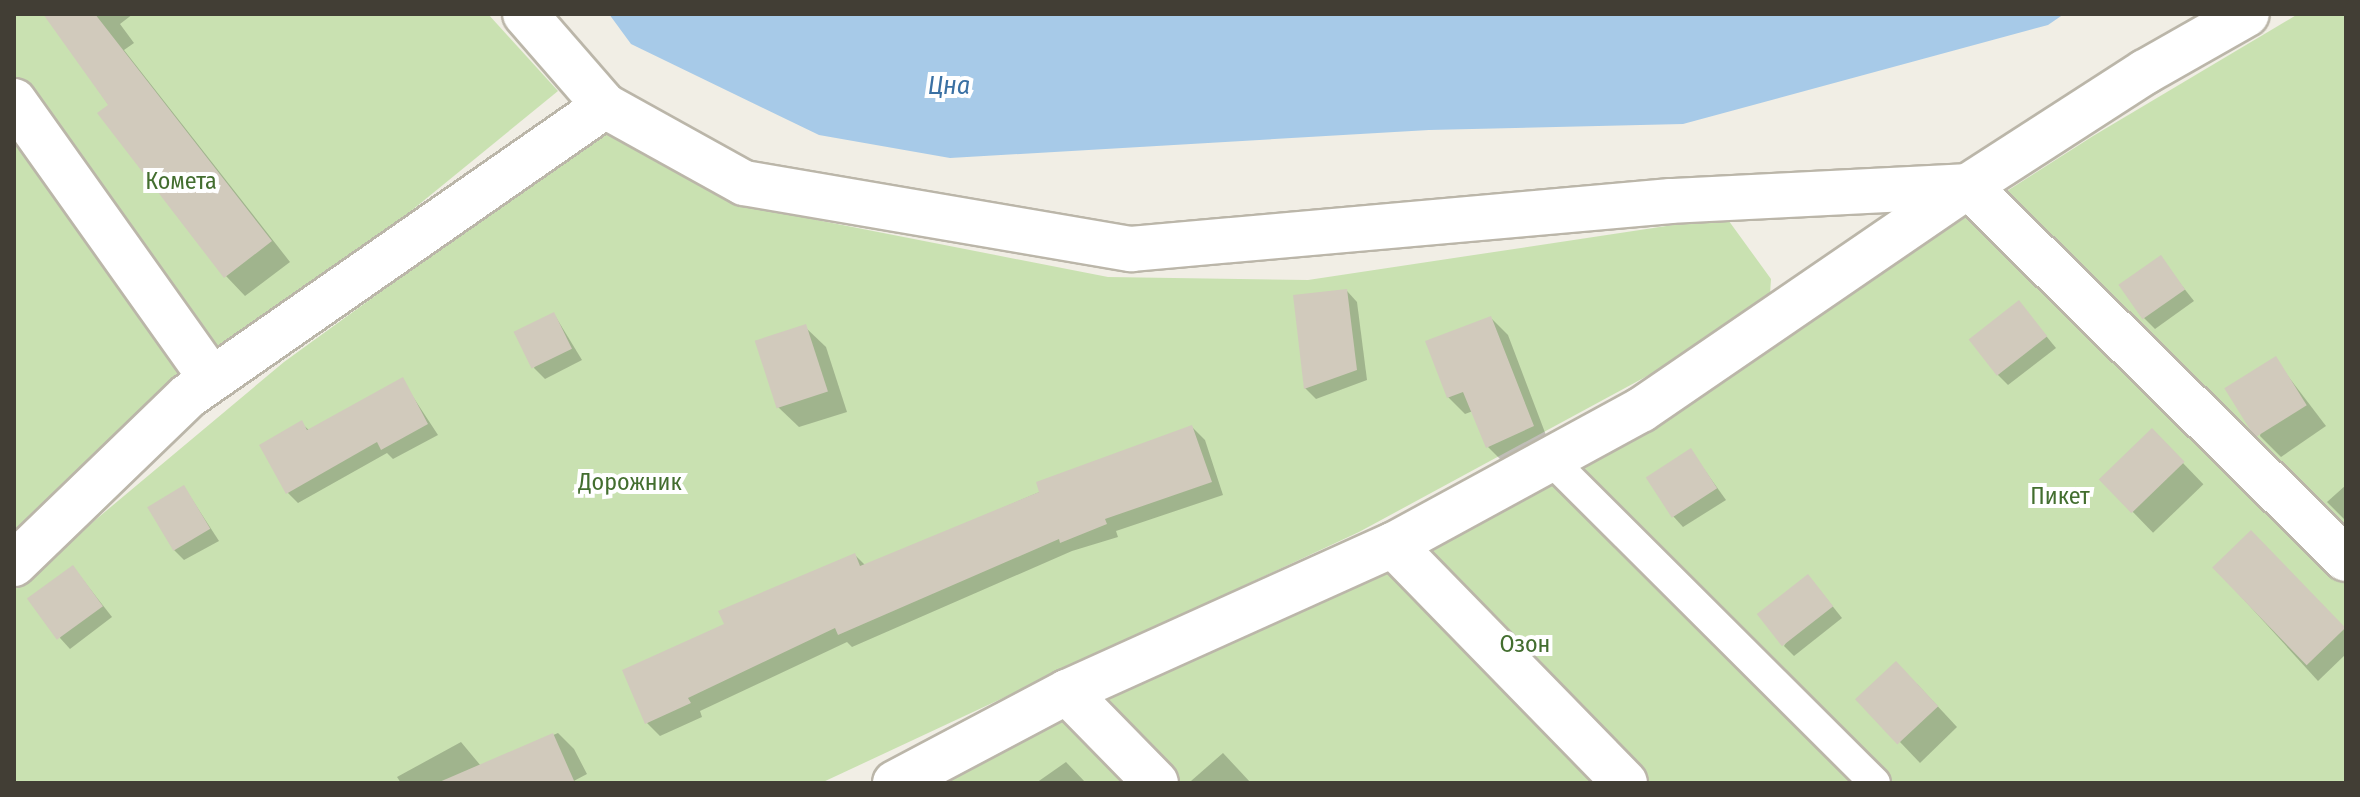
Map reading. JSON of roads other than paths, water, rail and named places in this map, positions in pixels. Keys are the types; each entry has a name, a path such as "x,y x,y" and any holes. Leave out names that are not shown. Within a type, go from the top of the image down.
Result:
{"street":[{"path":"525,14 605,106 744,183 1131,249 1671,201 1968,186 2346,559"},
{"path":"896,783 1067,692 1393,545 1641,410 1968,186 2145,72 2247,14"},
{"path":"14,101 211,378"},
{"path":"14,564 211,378 605,106"},
{"path":"1393,545 1625,783"},
{"path":"1067,692 1156,783"}],"lane":[{"path":"1549,458 1875,783"}],"water":[{"name":"Цна","path":"609,14 2064,14 2048,25 1683,124 1429,130 950,158 819,135 631,44"}],"park label":[{"name":"Комета","path":"181,182"},
{"name":"Дорожник","path":"630,483"},
{"name":"Пикет","path":"2060,497"},
{"name":"Озон","path":"1525,645"}]}
